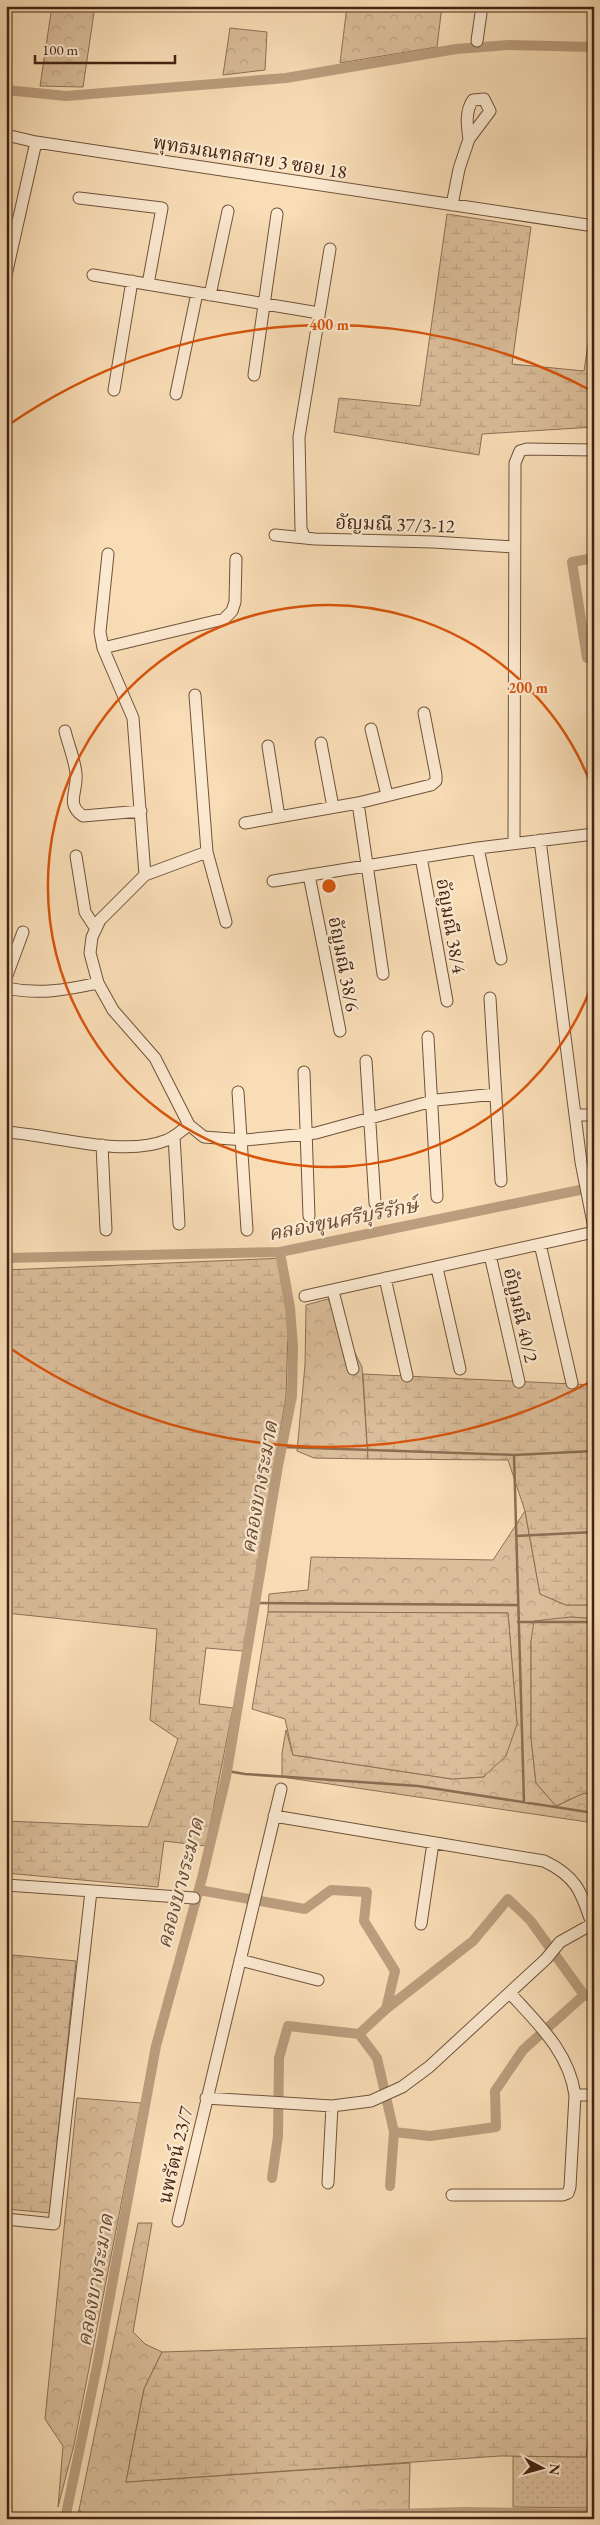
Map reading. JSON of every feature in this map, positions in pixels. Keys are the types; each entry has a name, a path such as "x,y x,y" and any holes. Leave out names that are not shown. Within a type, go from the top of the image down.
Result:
{"street":[{"path":"477,41 482,6"},
{"name":"พุทธมณฑลสาย 3 ซอย 18","path":"6,135 36,142 594,226"},
{"path":"452,205 459,170 469,139"},
{"path":"6,275 36,142"},
{"path":"79,198 162,208 148,284"},
{"path":"210,295 228,211"},
{"path":"254,375 277,214"},
{"path":"305,538 302,529 298,458 299,437 330,249"},
{"path":"94,275 320,313"},
{"path":"114,390 132,281"},
{"path":"176,394 197,293"},
{"path":"514,843 515,463 520,451 527,449 594,450"},
{"name":"อัญมณี 37/3-12","path":"275,535 514,547"},
{"path":"108,554 100,632 103,648 128,702 133,718 145,875"},
{"path":"103,648 224,619 232,612 235,602 236,559"},
{"path":"195,695 207,852 226,922"},
{"path":"245,823 358,803 431,785 436,781 424,713"},
{"path":"371,728 387,796"},
{"path":"65,731 76,774 72,804 75,811 83,816 141,811"},
{"path":"321,743 333,807"},
{"path":"268,746 279,817"},
{"path":"358,803 383,974"},
{"path":"273,882 309,874 478,848 594,834"},
{"path":"305,1296 540,1244 593,1228 581,1162 577,1116 540,840"},
{"path":"478,848 501,959"},
{"path":"207,852 145,875 100,920 92,937 90,953 98,983 113,1010 155,1058 189,1125 204,1136 241,1140 306,1134 432,1101 496,1094"},
{"path":"76,856 85,912 96,929"},
{"name":"อัญมณี 38/4","path":"421,857 447,1002"},
{"name":"อัญมณี 38/6","path":"309,874 340,1031"},
{"path":"6,978 23,932"},
{"path":"6,988 32,993 52,992 98,983"},
{"path":"490,998 501,1181"},
{"path":"428,1037 437,1197"},
{"path":"366,1061 375,1202"},
{"path":"304,1072 309,1216"},
{"path":"238,1092 247,1230"},
{"path":"577,1116 594,1115"},
{"path":"6,1132 125,1148 154,1145 174,1136 189,1125"},
{"path":"174,1136 179,1224"},
{"path":"102,1145 106,1230"},
{"path":"540,1244 572,1383"},
{"name":"อัญมณี 40/2","path":"490,1255 519,1382"},
{"path":"437,1268 460,1369"},
{"path":"385,1278 407,1376"},
{"path":"332,1291 353,1369"},
{"name":"นพรัตน์ 23/7","path":"178,2220 281,1789"},
{"path":"206,2098 332,2106 371,2101 402,2087 429,2067 510,1993 546,1959 560,1942 593,1923 576,1884 561,1869 544,1861 274,1816"},
{"path":"421,1924 433,1842"},
{"path":"6,1884 194,1898"},
{"path":"6,2219 54,2224 91,1891"},
{"path":"240,1960 318,1980"},
{"path":"452,2195 568,2193 575,2095 568,2067 554,2043 510,1993"},
{"path":"575,2095 594,2095"},
{"path":"328,2183 332,2106"}],"green space":[{"path":"52,6 95,6 83,87 40,86"},
{"path":"347,6 442,6 437,47 340,63"},
{"path":"230,28 267,32 265,70 223,75"},
{"path":"447,214 531,227 512,364 584,371 594,304 594,427 482,434 479,455 334,432 339,398 420,406"},
{"path":"285,1258 288,1332 286,1397 243,1651 206,1648 199,1704 233,1708 206,1846 164,1841 158,1887 6,1873 6,1821 148,1827 178,1739 150,1720 157,1629 6,1613 6,1270"},
{"path":"328,1299 362,1367 368,1459 314,1458 297,1451 305,1365 306,1305"},
{"path":"363,1374 594,1385 594,1605 566,1605 540,1594 525,1511 508,1460 368,1459"},
{"path":"525,1511 540,1594 566,1605 594,1605 594,1619 571,1617 531,1641 531,1738 536,1783 556,1806 584,1793 594,1794 594,1823 282,1777 282,1753 286,1730 293,1755 452,1779 484,1777 517,1724 508,1613 268,1612 269,1594 308,1590 311,1557 493,1560"},
{"path":"268,1612 508,1613 517,1724 506,1756 483,1777 452,1779 293,1755 285,1719 252,1709"},
{"path":"571,1617 594,1619 594,1794 584,1793 556,1806 536,1783 531,1738 531,1641 534,1621"},
{"path":"13,1955 76,1961 50,2213 6,2209 6,1998 10,1998"},
{"path":"77,2098 141,2103 74,2445 58,2507 63,2446 45,2419"},
{"path":"138,2223 152,2223 133,2332 145,2344 162,2352 144,2389 126,2482 410,2463 409,2510 89,2518 79,2510"},
{"path":"594,2338 594,2385 586,2457 500,2456 126,2482 144,2389 162,2352"},
{"path":"594,2385 594,2508 513,2507 513,2456 586,2457"},
{"path":"79,2510 89,2518 378,2510 378,2519 76,2519"}],"waterway":[{"path":"6,90 66,96 286,78 456,49 509,45 594,47"},
{"path":"587,658 572,562 594,558"},
{"name":"คลองขุนศรีบุรีรักษ์","path":"6,1258 280,1252 594,1187"},
{"name":"คลองบางระมาด","path":"65,2519 98,2361 156,2046 202,1878 226,1777 278,1466 292,1396 293,1346 290,1308 280,1252"},
{"path":"282,1447 514,1455 594,1451"},
{"path":"514,1455 524,1802"},
{"path":"516,1536 594,1532"},
{"path":"255,1603 517,1605"},
{"path":"518,1622 594,1622"},
{"path":"227,1771 245,1774 418,1786 594,1813"},
{"path":"199,1890 305,1909 331,1890 367,1892 364,1921 395,1971 386,2009 359,2034 288,2026 279,2058 278,2136 272,2178"},
{"path":"386,2009 473,1941 508,1899 530,1920 584,1995 594,1998"},
{"path":"390,2186 394,2132 430,2136 496,2127 495,2091 523,2050 584,1995"},
{"path":"359,2034 377,2058 394,2132"},
{"path":"221,2519 464,2512 594,2514"}]}
